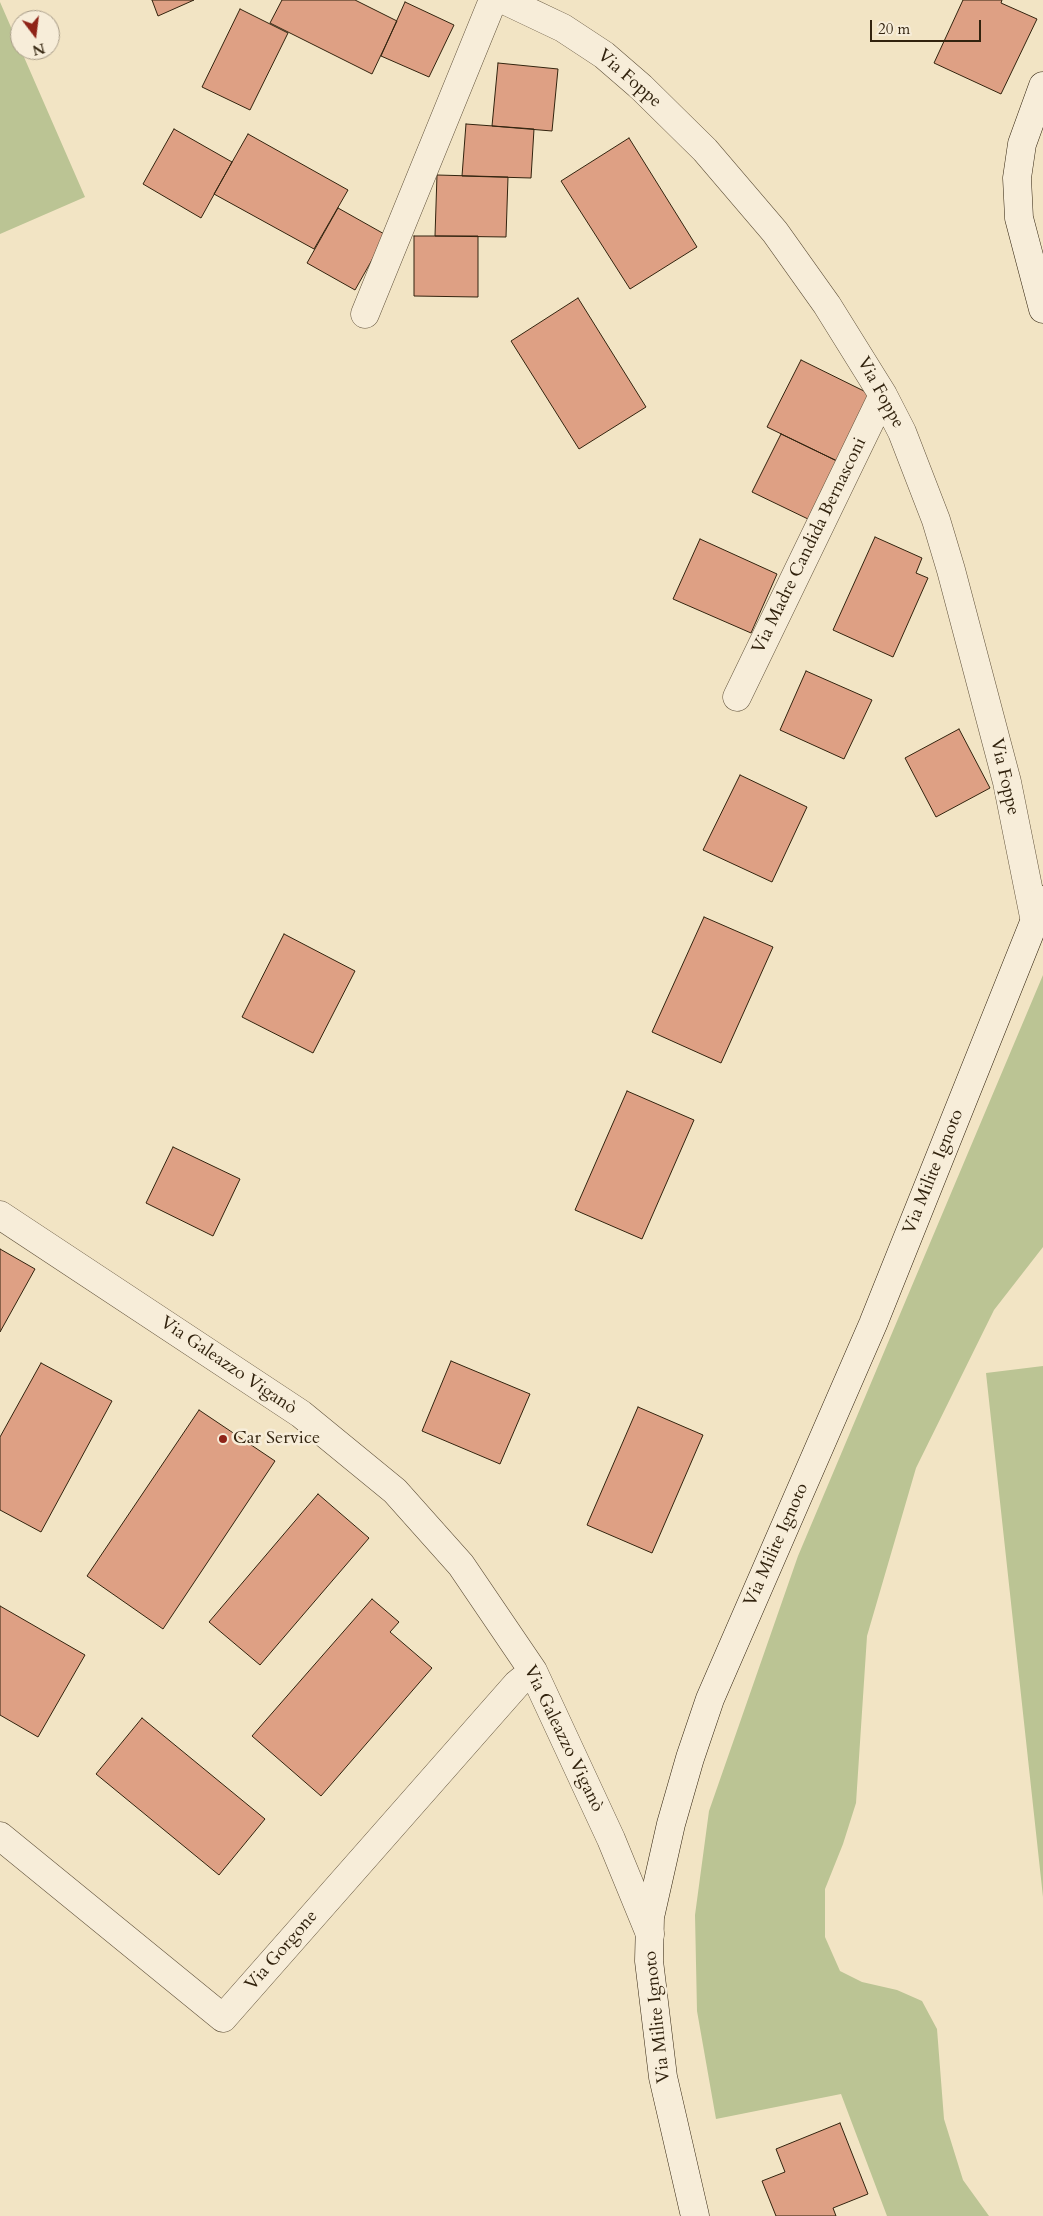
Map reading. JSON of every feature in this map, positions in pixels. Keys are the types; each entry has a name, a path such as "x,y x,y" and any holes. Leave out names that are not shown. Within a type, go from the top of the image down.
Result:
{"street":[{"path":"365,314 493,0"},
{"name":"Via Foppe","path":"504,0 564,28 604,55 641,87 705,150 775,232 827,305 883,395 902,432 936,520 1007,782 1039,911"},
{"path":"1043,86 1022,144 1017,178 1019,218 1043,309"},
{"name":"Via Madre Candida Bernasconi","path":"737,698 883,395"},
{"name":"Via Milite Ignoto","path":"695,2216 678,2150 663,2077 649,1961 650,1917 671,1824 690,1758 710,1699 874,1324 1039,911"},
{"name":"Via Galeazzo Viganò","path":"0,1215 301,1414 395,1491 461,1565 533,1671 611,1839 650,1934"},
{"name":"Via Gorgone","path":"0,1836 223,2018 517,1684 533,1671"}],"green space":[{"path":"0,2 10,25 10,60 25,60 85,197 0,234"},
{"path":"1043,975 1043,1247 994,1310 916,1468 867,1636 856,1803 843,1844 825,1889 825,1937 840,1971 862,1982 897,1990 922,2001 937,2029 944,2119 963,2180 989,2216 887,2216 841,2094 716,2119 697,2011 695,1915 709,1811 798,1556"},
{"path":"1043,1366 1043,1897 986,1373"}],"building":[{"path":"152,0 194,0 158,16"},
{"path":"282,0 355,0 397,21 372,74 270,23"},
{"path":"963,0 1002,0 1001,3 1037,19 1001,94 934,63"},
{"path":"405,2 454,25 429,77 381,56"},
{"path":"240,9 288,33 250,110 202,87"},
{"path":"498,63 558,69 552,131 492,126"},
{"path":"466,124 534,129 531,178 462,176"},
{"path":"174,129 232,162 201,218 143,184"},
{"path":"248,134 348,190 314,249 214,194"},
{"path":"629,138 697,247 630,289 561,181"},
{"path":"437,175 508,177 506,237 435,236"},
{"path":"338,208 386,235 355,290 307,263"},
{"path":"414,236 478,236 478,297 414,296"},
{"path":"578,298 646,407 579,449 511,341"},
{"path":"801,360 870,394 837,461 767,427"},
{"path":"781,434 837,461 808,519 752,492"},
{"path":"875,537 922,558 916,573 928,578 893,657 833,630"},
{"path":"700,539 777,574 751,633 673,599"},
{"path":"806,671 872,700 844,759 780,730"},
{"path":"959,729 990,788 936,817 905,758"},
{"path":"740,775 807,807 772,882 703,850"},
{"path":"704,917 773,947 721,1063 652,1032"},
{"path":"284,934 355,971 313,1053 242,1017"},
{"path":"627,1091 694,1120 642,1239 575,1210"},
{"path":"173,1147 240,1179 213,1236 146,1203"},
{"path":"0,1249 35,1269 0,1332"},
{"path":"451,1361 530,1394 500,1464 422,1431"},
{"path":"41,1363 112,1401 41,1532 0,1510 0,1437"},
{"path":"638,1407 703,1435 652,1553 587,1525"},
{"path":"199,1410 275,1461 163,1629 87,1576"},
{"path":"318,1494 369,1538 260,1665 209,1622"},
{"path":"372,1599 399,1622 390,1632 432,1668 321,1796 252,1736"},
{"path":"0,1606 85,1655 38,1737 0,1715"},
{"path":"142,1718 265,1819 219,1875 96,1774"},
{"path":"840,2123 868,2194 833,2208 836,2216 776,2216 762,2181 785,2172 776,2149"}],"place":[{"name":"Car Service","path":"223,1439"}]}
